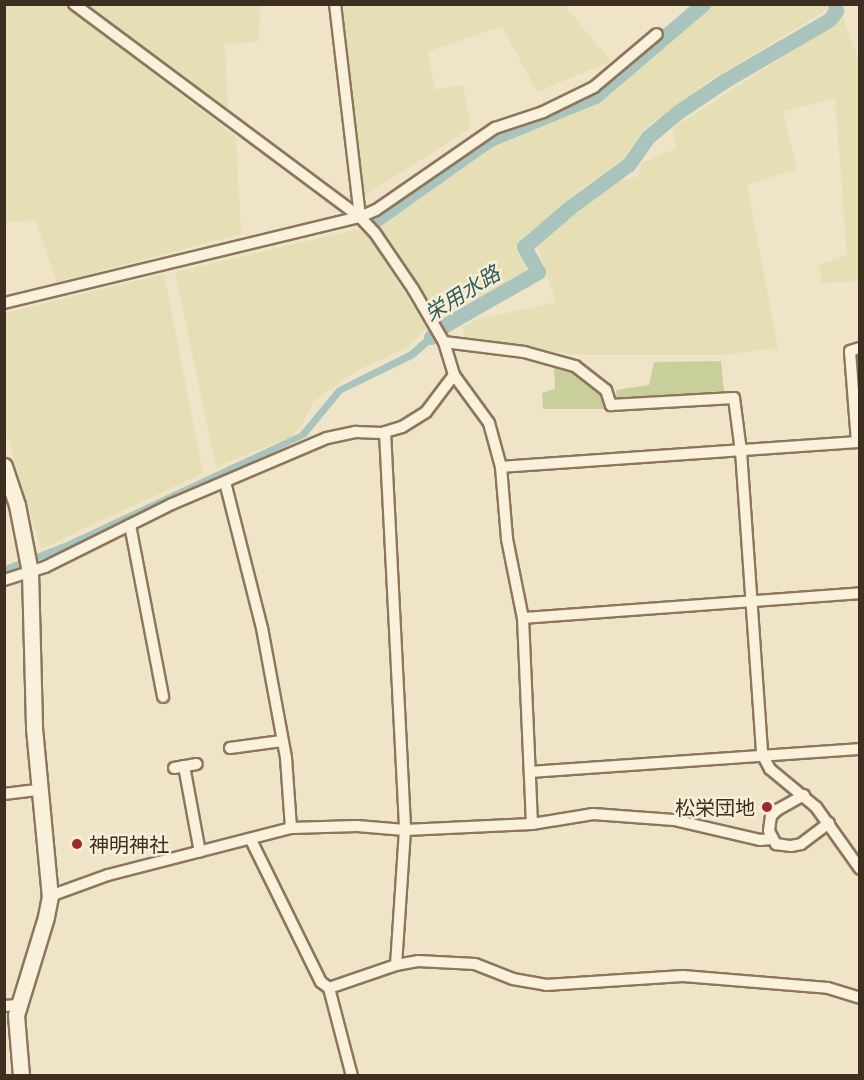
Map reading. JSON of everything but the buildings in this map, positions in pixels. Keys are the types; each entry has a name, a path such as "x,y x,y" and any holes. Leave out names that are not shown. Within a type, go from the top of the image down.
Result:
{"main road":[{"path":"4,466 17,505 30,572 31,665 39,790 50,896 46,917 11,1005 16,1015 21,1076"}],"street":[{"path":"74,4 360,217 375,233 413,289 444,342 454,375 489,423 501,467 507,539 523,618 532,824"},
{"path":"334,4 360,217"},
{"path":"4,303 360,217 376,210 495,128 543,112 594,87 657,34"},
{"path":"444,342 524,352 575,366 606,390 611,405 734,398 741,451 762,754 770,769 804,795 829,823 860,869"},
{"path":"501,467 858,442 850,351 860,348"},
{"path":"4,580 45,567 130,525 327,438 356,432 385,432 402,427 426,412 454,375"},
{"path":"385,432 405,830 396,965"},
{"path":"225,482 262,628 282,741 291,828"},
{"path":"130,525 163,697"},
{"path":"523,618 751,603 860,593"},
{"path":"230,748 282,741"},
{"path":"531,772 860,748"},
{"path":"197,764 179,767 200,852"},
{"path":"4,794 39,790"},
{"path":"804,795 777,810 771,816 769,831 776,844 792,846 801,844 829,823"},
{"path":"50,896 108,875 252,840 291,828 357,826 405,830 532,824 593,814 674,820 760,840 772,839"},
{"path":"252,840 321,982 329,988 352,1076"},
{"path":"329,988 396,965 417,961 475,964 513,979 546,985 683,976 828,988 860,999"}],"shaded area":[{"path":"5,4 64,5 236,137 241,234 57,282 35,220 5,222"},
{"path":"87,5 260,5 259,41 225,45 228,113"},
{"path":"340,5 564,5 611,61 537,92 502,26 427,52 435,90 463,85 471,128 359,199"},
{"path":"709,5 826,5 827,10 709,81 644,129 623,159 577,192 515,247 528,271 440,318 376,223 488,145 595,101"},
{"path":"843,18 859,61 859,313 858,281 822,283 819,265 847,255 835,98 783,112 797,169 747,185 778,348 722,355 579,355 464,339 463,327 475,320 556,302 537,244 615,182 639,176 640,164 676,148 673,128"},
{"path":"359,229 369,236 426,328 407,348 357,370 313,402 302,425 291,437 216,467 175,272"},
{"path":"164,274 203,473 41,549 5,428 5,313"}],"green space":[{"path":"721,361 724,391 617,400 616,390 649,385 654,362"},
{"path":"554,368 575,372 602,394 605,409 543,409 542,393 555,389"}],"water":[{"path":"444,321 448,328 414,358 342,393 306,437 70,549 5,573 5,566 67,542 300,433 337,388 409,352"}],"waterway":[{"path":"375,220 490,139 595,96 703,4"},
{"name":"栄用水路","path":"431,337 445,325 538,272 524,247 569,208 629,164 648,137 678,112 724,81 829,20 836,11 835,4"}],"place":[{"name":"松栄団地","path":"767,807"},
{"name":"神明神社","path":"77,844"}]}
